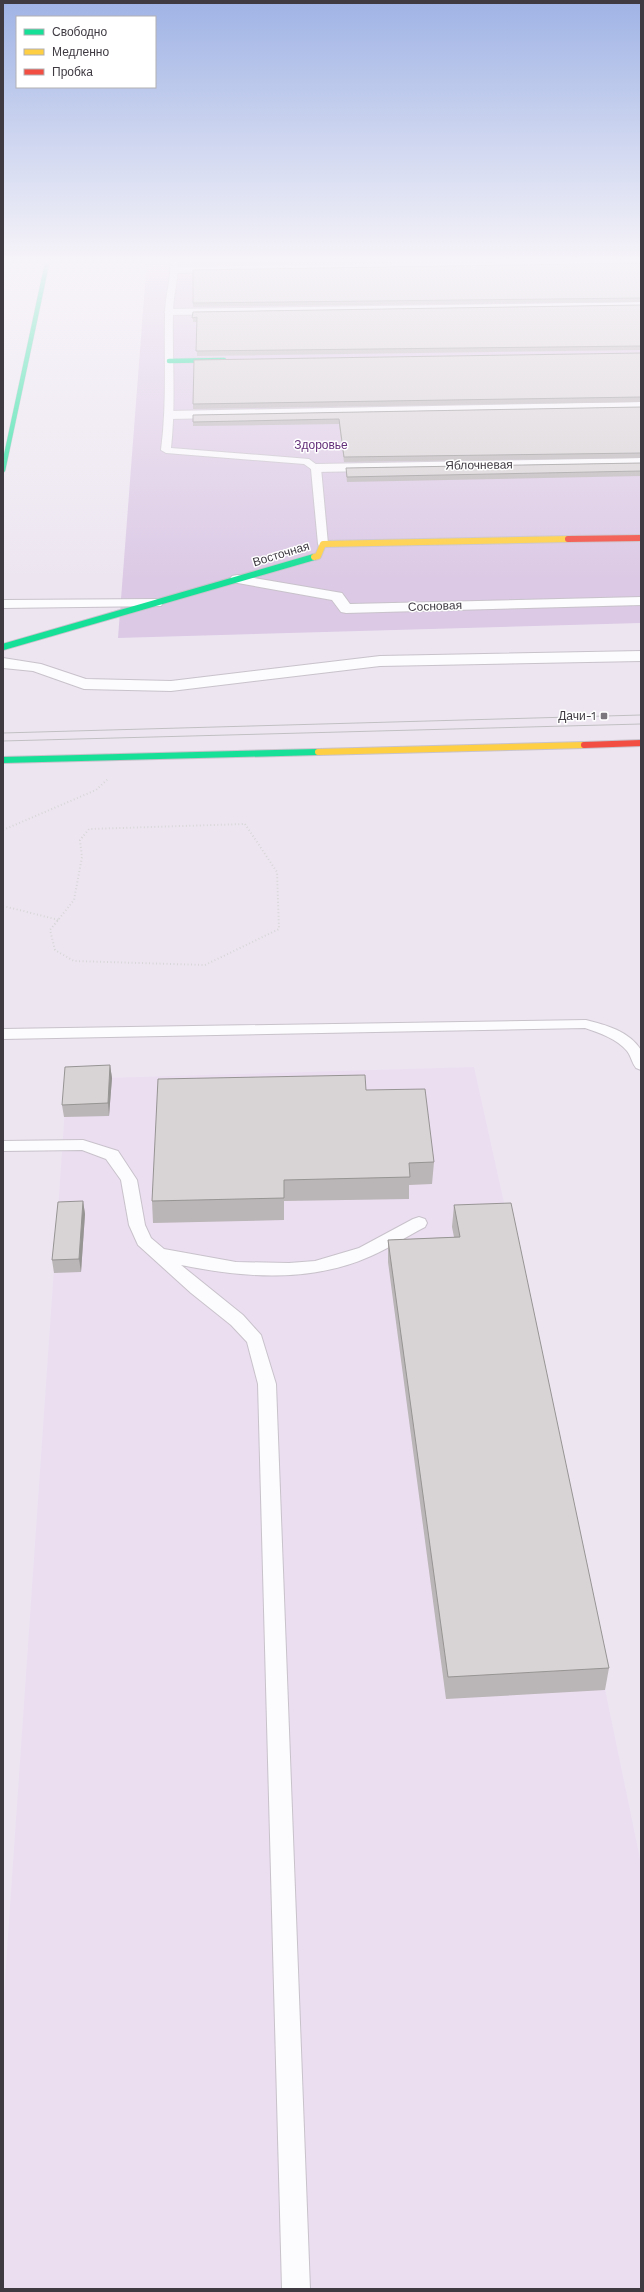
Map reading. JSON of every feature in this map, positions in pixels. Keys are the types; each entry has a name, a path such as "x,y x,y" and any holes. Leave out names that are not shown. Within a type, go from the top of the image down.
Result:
{"main road":[{"path":"3,470 25,366"},
{"name":"Восточная","path":"3,647 318,556 323,544 641,538"},
{"path":"3,760 641,743"}],"street":[{"path":"170,415 641,406"},
{"name":"Яблочневая","path":"316,468 641,462"},
{"name":"Сосновая","path":"237,579 337,596 346,609 641,601"},
{"path":"3,604 156,603"},
{"path":"3,663 36,667 84,684 171,686 380,661 641,656"},
{"path":"283,673 387,675 641,671"}],"lane":[{"path":"169,366 170,415 166,450 306,461 316,468 323,544"},
{"path":"3,1034 586,1024 613,1032 638,1054 641,1065"},
{"path":"3,1146 83,1145 112,1155 129,1180 137,1225 144,1241 155,1253 237,1320 254,1340 268,1384 296,2289"},
{"path":"155,1253 235,1269 315,1267 364,1252 419,1223"}],"path":[{"path":"3,830 96,790 132,757"},
{"path":"245,824 277,872 279,929 205,965 74,961 55,950 50,930 58,920 74,900 82,858 80,840 89,829 245,824"},
{"path":"3,906 58,920"}],"shaded area":[{"path":"474,1067 509,1225 641,1863 641,2289 3,2289 3,2008 67,1079"}],"green space":[{"name":"Здоровье","path":"139,366 641,366 641,623 118,638"}],"building":[{"path":"194,366 641,366 641,397 193,404"},
{"path":"641,407 641,453 344,457 339,419 193,422 193,415"},
{"path":"641,463 641,471 347,477 346,468"},
{"path":"110,1065 108,1103 62,1105 65,1067"},
{"path":"365,1075 366,1090 425,1089 434,1162 409,1163 410,1177 284,1180 284,1198 152,1201 158,1079"},
{"path":"83,1201 79,1259 52,1260 58,1202"},
{"path":"511,1203 609,1668 448,1677 388,1240 460,1237 454,1205"}],"tram line":[{"path":"3,733 641,715"},
{"path":"3,741 641,724"}],"traffic: fast":[{"path":"3,470 25,366"},
{"path":"3,647 314,557"},
{"path":"3,760 318,752"}],"traffic: slow":[{"path":"314,557 318,556 323,544 568,539"},
{"path":"318,752 584,745"}],"traffic: jam":[{"path":"568,539 641,538"},
{"path":"584,745 641,743"}],"place":[{"name":"Дачи-1","path":"604,716"}]}
